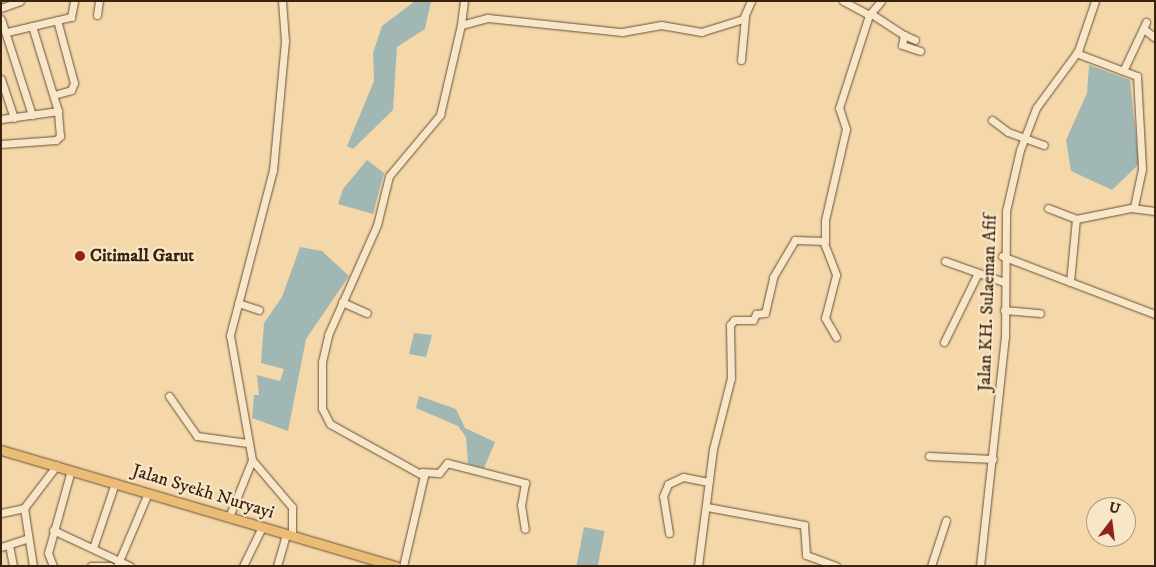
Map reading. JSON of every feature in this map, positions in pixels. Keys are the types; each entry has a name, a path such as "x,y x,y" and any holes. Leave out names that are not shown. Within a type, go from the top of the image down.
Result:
{"main road":[{"name":"Jalan Syekh Nuryayi","path":"2,450 396,566"}],"street":[{"path":"1,8 20,1"},
{"path":"7,32 71,16 74,1"},
{"path":"97,14 99,1"},
{"path":"277,566 289,535 292,507 252,460 230,335 273,170 285,41 282,1"},
{"path":"464,1 462,25 440,115 389,176 377,225 342,302 322,362 324,413 335,428 422,472 439,473 447,463 525,483 521,504 525,529"},
{"path":"741,60 745,18 751,1"},
{"path":"843,1 915,40"},
{"path":"836,337 825,318 836,275 824,243 846,129 839,108 871,15 881,1"},
{"name":"Jalan KH. Sulaeman Afif","path":"980,566 993,459 1004,310 1002,256 1006,211 1024,139 1045,89 1076,53 1095,1"},
{"path":"462,25 488,18 583,30 634,32 661,25 694,32 745,18"},
{"path":"1,19 7,32 32,115"},
{"path":"54,95 71,90 74,83 57,20"},
{"path":"1,144 56,140 58,111 32,26"},
{"path":"1124,69 1145,26 1155,38"},
{"path":"904,35 902,45 920,52"},
{"path":"1076,53 1124,69 1137,76 1140,96 1142,169 1134,208"},
{"path":"1,79 14,118"},
{"path":"1,119 58,111"},
{"path":"992,120 1024,139 1044,145"},
{"path":"1048,208 1076,218 1134,208 1155,211"},
{"path":"1070,282 1076,218"},
{"path":"698,566 709,482 731,378 732,322 753,320 756,314 765,313 774,277 796,239 824,243"},
{"path":"1002,256 1155,314"},
{"path":"945,261 1004,282"},
{"path":"944,342 978,273"},
{"path":"342,302 367,313"},
{"path":"238,303 259,310"},
{"path":"1004,310 1040,313"},
{"path":"169,396 197,436 248,443"},
{"path":"928,456 993,459"},
{"path":"229,517 252,460"},
{"path":"1,513 24,508 56,466"},
{"path":"52,566 48,553 71,470"},
{"path":"403,566 424,482 422,472"},
{"path":"669,533 663,496 668,484 683,477 709,482"},
{"path":"93,548 115,483"},
{"path":"118,564 148,493"},
{"path":"707,506 804,525 806,555 836,566"},
{"path":"24,508 33,566"},
{"path":"931,566 946,520"},
{"path":"243,566 262,527"},
{"path":"53,530 93,548 118,564 130,566"},
{"path":"1,547 28,538"},
{"path":"9,544 12,566"},
{"path":"91,566 110,566"}],"water":[{"path":"415,1 431,1 425,29 397,47 393,110 353,149 347,146 374,81 373,53 382,26"},
{"path":"1089,65 1130,80 1139,164 1112,190 1071,171 1066,140 1087,93"},
{"path":"367,160 384,173 373,214 338,204 343,189"},
{"path":"300,247 322,251 349,276 306,339 288,431 252,418 254,395 259,395 257,375 280,381 284,369 261,363 264,323 282,297"},
{"path":"414,333 432,335 426,357 409,354"},
{"path":"419,396 456,409 465,428 495,442 484,468 468,464 466,437 458,426 416,408"},
{"path":"584,527 605,531 598,566 577,565"}],"place":[{"name":"Citimall Garut","path":"80,256"}]}
